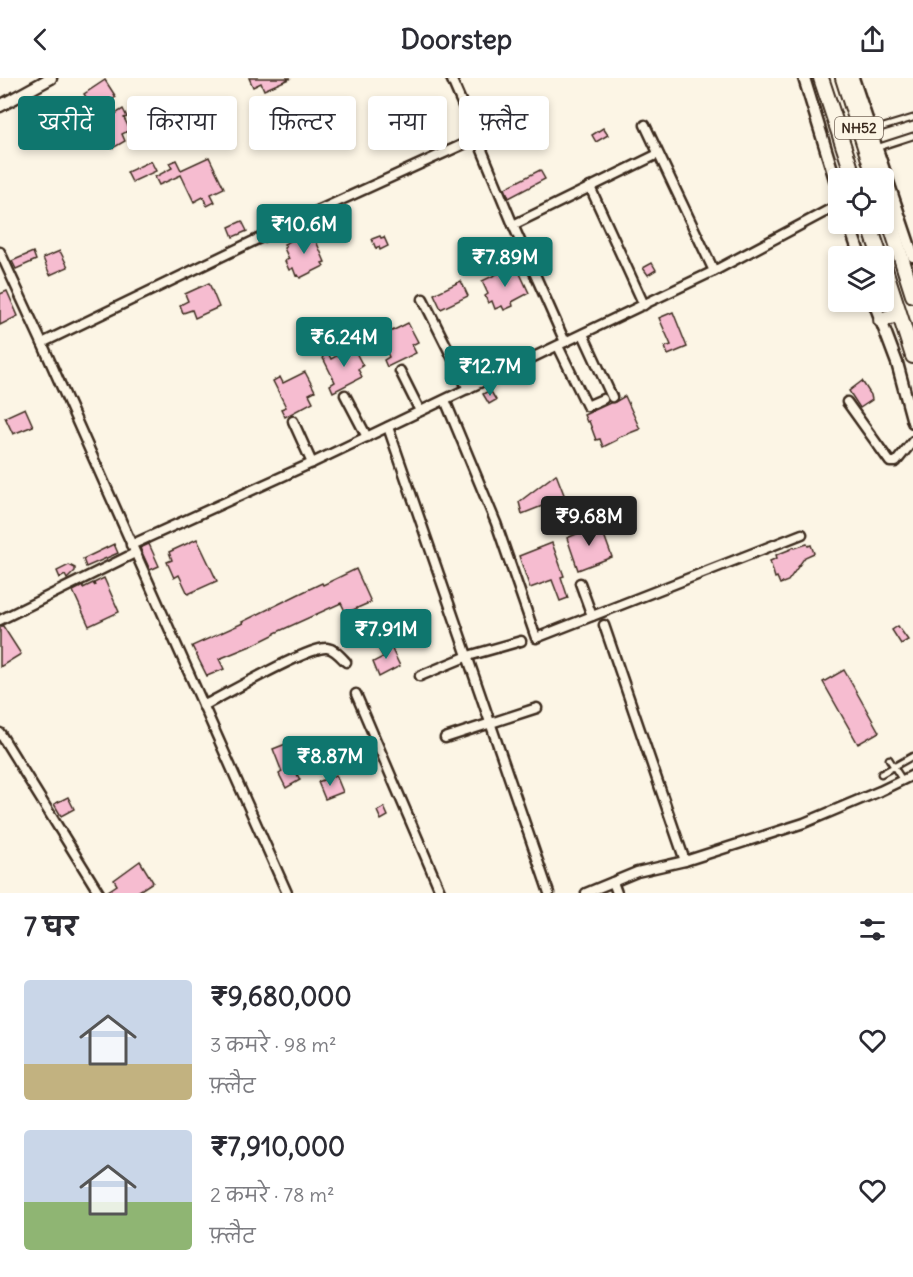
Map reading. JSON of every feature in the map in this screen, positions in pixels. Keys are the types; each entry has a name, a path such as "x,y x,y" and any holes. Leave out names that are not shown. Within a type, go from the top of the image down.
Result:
{"highway":[{"name":"NH52","path":"821,78 851,168"},
{"name":"NH52","path":"843,78 872,168"},
{"path":"894,234 913,294"},
{"path":"894,298 913,356"},
{"path":"881,320 899,314"}],"street":[{"path":"0,106 51,78"},
{"path":"451,78 459,96"},
{"path":"804,78 832,168"},
{"path":"853,78 913,256"},
{"path":"645,125 714,271"},
{"path":"42,343 293,222 459,146"},
{"path":"482,150 587,406 608,398 583,334"},
{"path":"513,225 658,153"},
{"path":"590,187 644,305"},
{"path":"0,620 133,549 714,271 828,210"},
{"path":"0,252 287,893"},
{"path":"423,298 468,389"},
{"path":"878,312 897,363 913,422"},
{"path":"400,371 420,411"},
{"path":"345,395 367,437"},
{"path":"445,400 496,523 536,638 802,534"},
{"path":"847,402 890,462 896,462 913,441"},
{"path":"293,421 312,463"},
{"path":"388,427 549,893"},
{"path":"580,583 592,616"},
{"path":"604,625 685,861"},
{"path":"420,676 468,656 521,642"},
{"path":"203,706 294,658 326,647 333,649 346,662"},
{"path":"356,693 441,893"},
{"path":"445,738 537,708"},
{"path":"0,733 99,893"},
{"path":"586,893 637,872 685,861 804,823 913,775"},
{"path":"613,882 617,893"}],"lane":[{"path":"870,131 913,118"},
{"path":"876,148 913,136"},
{"path":"881,774 913,756"},
{"path":"889,759 903,781"}],"building":[{"path":"249,78 291,78 264,90 261,83 253,87"},
{"path":"105,80 116,97 85,96 84,94"},
{"path":"123,109 127,117 124,118 127,132 122,134 125,141 115,147 115,114"},
{"path":"603,128 608,135 596,142 592,135"},
{"path":"209,157 224,188 211,194 215,202 207,206 203,197 194,202 181,175 159,185 155,177 172,168 169,163 176,160 181,170"},
{"path":"151,161 156,171 132,182 127,172"},
{"path":"540,170 545,179 509,198 505,188"},
{"path":"242,221 247,231 233,237 229,227"},
{"path":"309,232 313,234 325,262 322,263 324,266 300,278 296,276 293,268 289,270 285,261 289,259 284,244"},
{"path":"384,237 388,246 380,250 379,247 376,249 372,239"},
{"path":"60,251 68,267 50,275 43,258"},
{"path":"33,252 36,260 16,269 12,261"},
{"path":"652,263 656,270 648,275 643,268"},
{"path":"516,265 529,293 512,302 513,306 504,310 502,306 495,309 492,301 488,303 485,296 488,294 482,281"},
{"path":"461,281 468,296 441,309 434,294"},
{"path":"209,283 219,307 195,318 192,310 183,313 180,305 188,301 185,294"},
{"path":"7,291 18,316 0,325 0,294"},
{"path":"673,312 687,347 668,355 665,347 671,345 659,318"},
{"path":"408,323 418,342 412,345 416,353 387,367 384,360 389,357 377,331 383,328 386,334"},
{"path":"353,347 363,366 358,369 362,377 333,392 330,385 335,382 322,356 328,353 331,359"},
{"path":"305,372 315,391 309,394 313,402 285,417 281,409 286,407 273,381 280,377 283,383"},
{"path":"862,381 872,400 860,408 849,391"},
{"path":"490,390 496,400 489,404 483,394"},
{"path":"625,396 640,429 617,438 603,447 600,439 596,440 589,421 587,422 584,415"},
{"path":"25,408 33,426 13,434 5,417"},
{"path":"556,474 565,497 522,514 519,502"},
{"path":"600,524 612,557 578,570 567,538"},
{"path":"197,539 217,581 188,594 179,575 174,578 167,562 172,560 169,552"},
{"path":"552,543 564,576 561,577 568,598 560,601 552,580 530,588 519,556"},
{"path":"114,544 118,553 86,567 83,559"},
{"path":"149,544 159,566 150,570 140,548"},
{"path":"811,545 814,553 805,557 788,581 780,584 777,577 775,578 770,561 777,558 776,555 793,547"},
{"path":"69,565 75,568 75,571 67,579 65,575 60,578 57,571"},
{"path":"356,569 371,602 346,613 341,603 219,659 224,669 207,676 192,646"},
{"path":"104,578 119,612 89,626 73,591 93,583 95,586 94,583"},
{"path":"0,626 3,626 21,654 0,667"},
{"path":"898,626 908,640 901,644 892,630"},
{"path":"388,641 400,666 379,677 373,662 383,657 377,646"},
{"path":"844,670 879,732 858,744 823,682"},
{"path":"301,738 312,765 296,772 300,780 286,788 279,774 282,772 273,749"},
{"path":"336,775 343,792 325,799 318,782"},
{"path":"68,797 74,809 61,816 54,804"},
{"path":"384,807 388,816 381,820 377,811"},
{"path":"140,861 153,882 136,893 105,893 117,885 114,880"}]}
